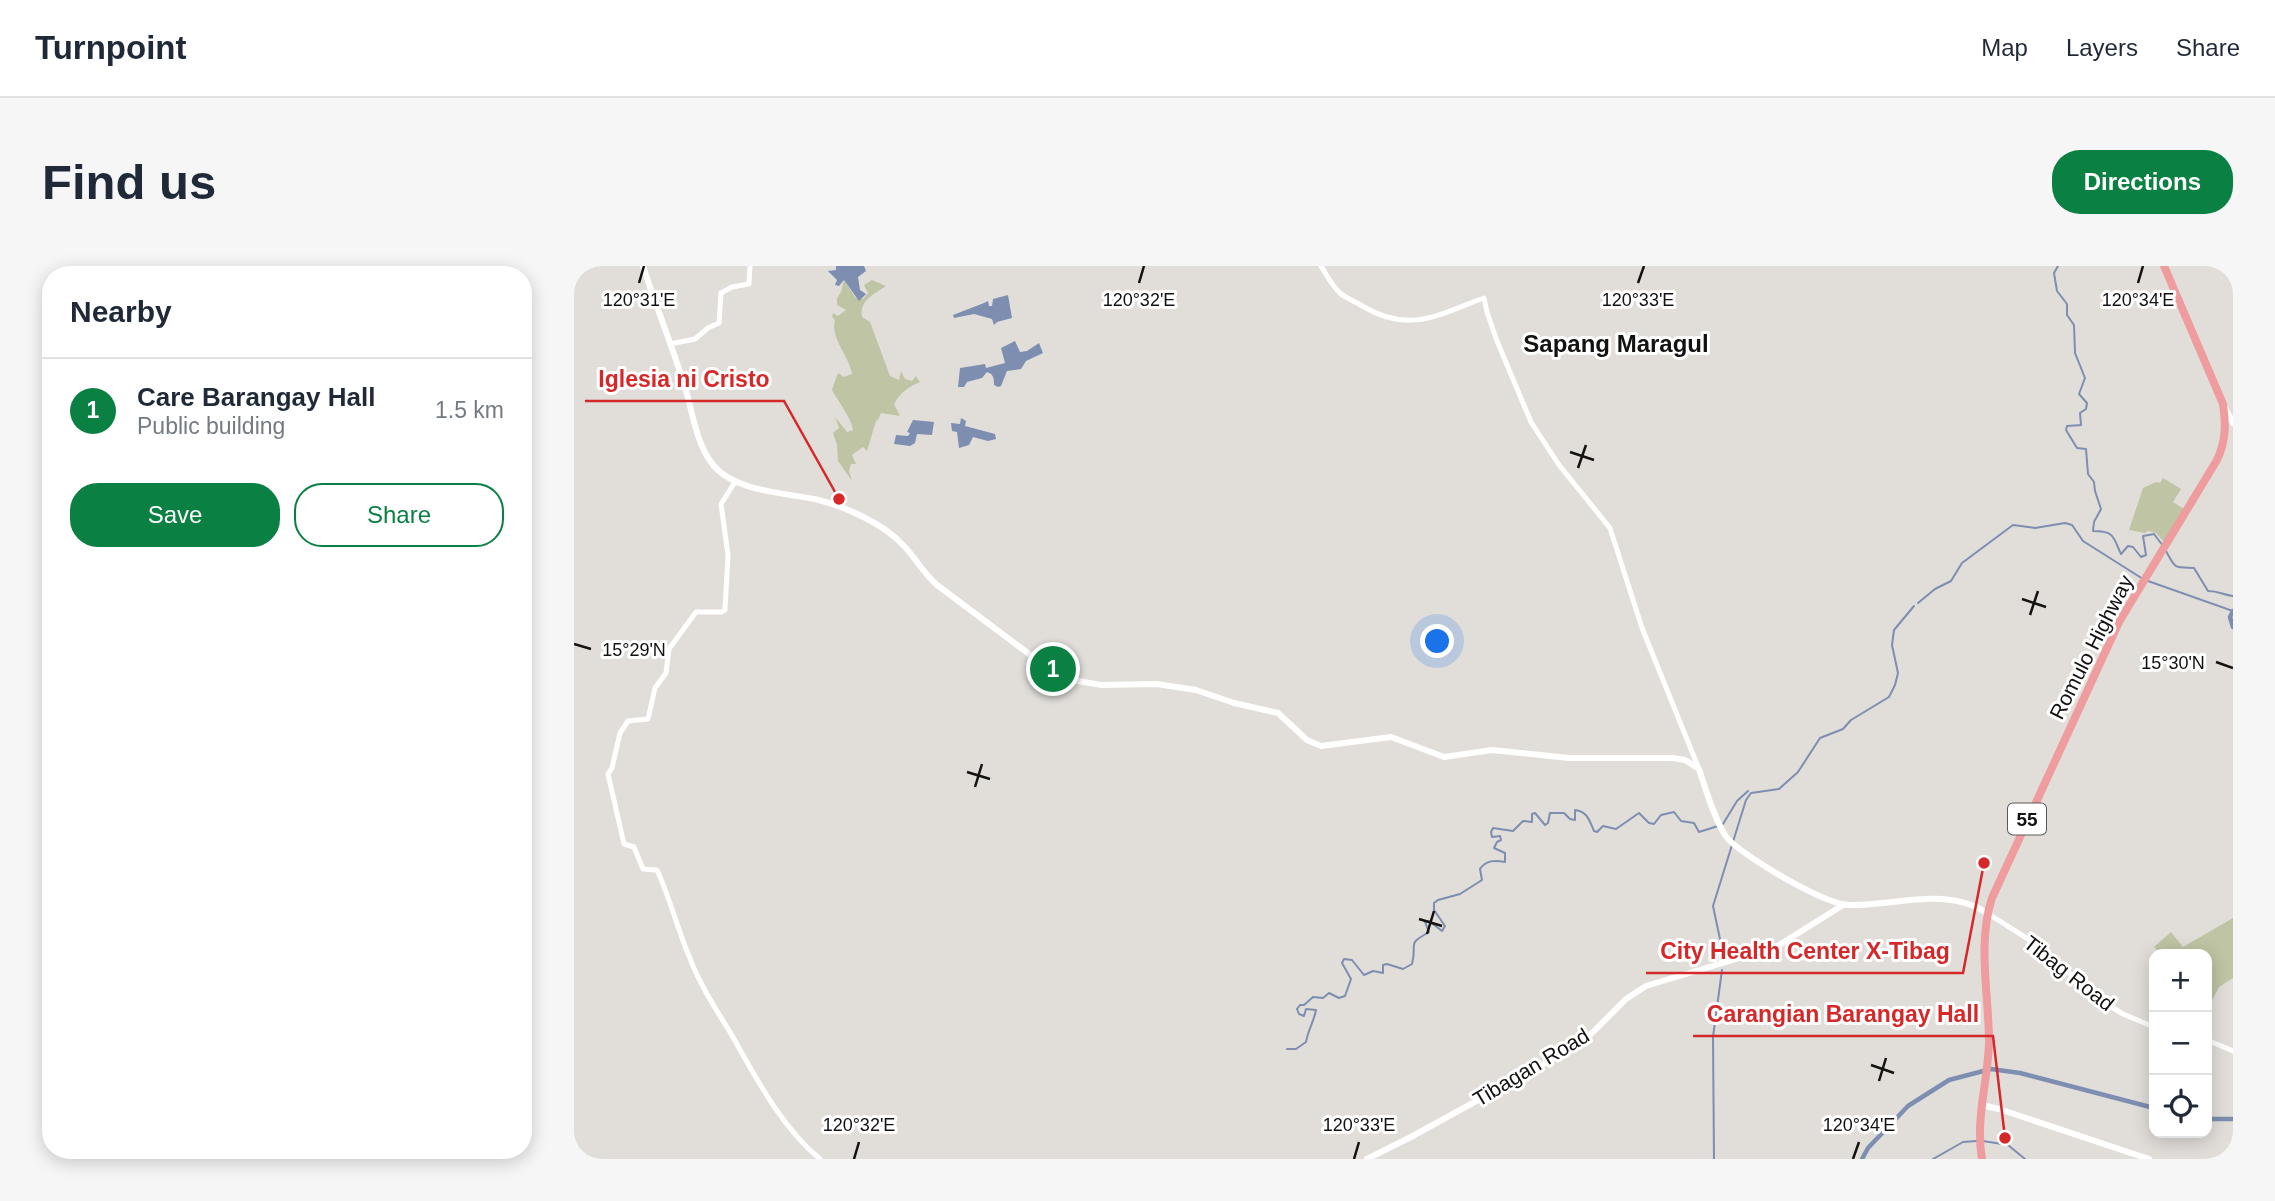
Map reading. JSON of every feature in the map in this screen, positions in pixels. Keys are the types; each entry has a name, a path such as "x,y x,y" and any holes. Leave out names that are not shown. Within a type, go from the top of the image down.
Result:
{"highway":[{"name":"Romulo Highway","path":"1981,1106 1989,1034 1985,933 1987,913 1999,879 2090,684 2141,585 2222,449 2226,427 2223,404 2164,266"},
{"name":"55","path":"1981,1106 1979,1138 1982,1159"}],"main road":[{"path":"643,266 702,446 715,467 735,482 820,500 858,514 902,544 932,581 1061,678 1102,685 1157,684 1196,690 1234,703 1278,713 1307,740 1321,746 1391,737 1444,757 1492,750 1569,758 1685,760 1699,769 1721,825 1733,843 1782,876 1824,898 1843,905 1954,899 1972,904 1987,913"},
{"path":"2223,404 2233,423"},
{"name":"Tibagan Road","path":"1367,1159 1558,1056 1588,1037 1626,999 1646,986 1776,947 1843,905"},
{"path":"1981,1106 2149,1159"}],"street":[{"path":"670,344 695,339 719,323 721,293 732,287 748,285 750,266"},
{"path":"1321,266 1342,295 1395,320 1418,320 1441,315 1484,298 1495,335 1530,419 1556,460 1610,528 1642,628 1699,769"},
{"path":"735,482 721,504 728,555 725,610 696,612 674,640 668,654 666,673 653,692 648,719 628,721 620,733 612,768 608,774 624,844 634,847 643,869 657,870 690,960 706,992 751,1070 803,1145 820,1159"},
{"name":"Tibag Road","path":"1987,913 2044,949 2107,1005 2149,1025"},
{"path":"2212,1042 2233,1051"}],"green space":[{"path":"844,280 855,297 863,299 868,293 864,285 872,280 886,286 865,302 862,317 870,322 890,376 899,380 901,371 905,379 912,381 916,376 920,382 905,390 894,404 900,416 881,413 867,451 863,447 852,455 856,464 851,464 849,471 852,481 838,461 833,433 839,428 835,417 847,432 853,430 832,390 839,373 843,377 852,374 837,340 835,320 832,317 833,313 838,316 846,310 837,305"},
{"path":"2163,478 2181,489 2173,502 2184,509 2164,542 2156,533 2129,530 2143,488 2160,483"},
{"path":"2233,918 2233,978 2219,987 2212,1000 2212,949 2154,947 2171,932 2183,947"}],"water":[{"path":"836,266 864,266 866,271 858,277 860,290 866,294 859,301 844,280 839,286 835,285 837,280 828,271 836,270"},
{"path":"1008,295 1012,318 994,325 992,319 974,314 954,318 953,315 988,301 989,306 992,306 993,299"},
{"path":"1015,341 1020,352 1039,343 1043,353 1026,361 1021,369 1007,371 1001,386 994,385 992,375 987,372 982,378 967,382 964,387 958,387 960,368 985,364 986,368 1005,363 1001,348"},
{"path":"961,418 966,421 965,426 995,434 996,439 988,441 973,437 969,445 959,448 957,432 952,431 951,423 960,424"},
{"path":"913,420 934,422 932,435 917,434 915,443 910,446 894,444 896,435 908,436 910,433 907,432"}],"waterway":[{"path":"2058,266 2054,273 2057,291 2067,304 2067,315 2074,325 2075,353 2085,378 2079,394 2087,403 2086,409 2080,413 2081,425 2067,426 2066,430 2077,448 2086,449 2088,474 2094,482 2101,509 2094,522 2093,531 2109,534 2121,554 2128,546 2133,547 2141,557 2146,555 2143,536 2154,534 2163,546"},
{"path":"1918,603 1935,589 1951,581 1962,563 2013,525 2035,528 2065,523 2072,525 2083,541 2143,579"},
{"path":"2166,551 2176,566 2194,568 2208,591 2233,596"},
{"path":"2148,581 2233,611"},
{"path":"1724,958 1713,906 1746,800 1751,793 1779,789 1798,772 1820,738 1843,729 1851,720 1889,697 1898,673 1892,645 1894,630 1914,606"},
{"path":"2233,611 2230,617 2233,627"},
{"path":"1723,824 1737,801 1748,791"},
{"path":"1287,1049 1296,1049 1306,1042 1315,1014 1316,1010 1306,1009 1304,1016 1299,1014 1297,1009 1300,1005 1313,997 1323,998 1329,993 1339,998 1345,996 1351,979 1342,963 1344,959 1352,960 1364,975 1373,971 1383,973 1383,965 1387,964 1403,969 1412,964 1415,942 1429,932 1425,922 1429,921 1442,931 1445,926 1434,910 1434,903 1460,894 1482,880 1480,869 1488,862 1505,862 1505,853 1494,848 1501,840 1500,836 1492,837 1493,828 1513,831 1523,821 1532,822 1532,814 1535,813 1545,825 1550,813 1564,813 1575,820 1575,810 1585,815 1597,832 1603,826 1616,829 1639,813 1649,823 1654,824 1661,815 1674,812 1681,821 1694,823 1699,832 1718,826"},
{"path":"1714,1159 1713,1037 1722,970"},
{"path":"1862,1159 1868,1148 1908,1106 1949,1080 1991,1069 2020,1073 2149,1107"},
{"path":"2212,1119 2233,1119"},
{"path":"1933,1159 1963,1142 1977,1141"},
{"path":"1983,1141 2008,1145 2025,1159"}],"place":[{"name":"Iglesia ni Cristo","path":"839,499"},
{"name":"Care Barangay Hall","path":"1053,669"},
{"name":"City Health Center X-Tibag","path":"1984,863"},
{"name":"Carangian Barangay Hall","path":"2005,1138"}],"district":[{"name":"Sapang Maragul","path":"1616,343"}]}
